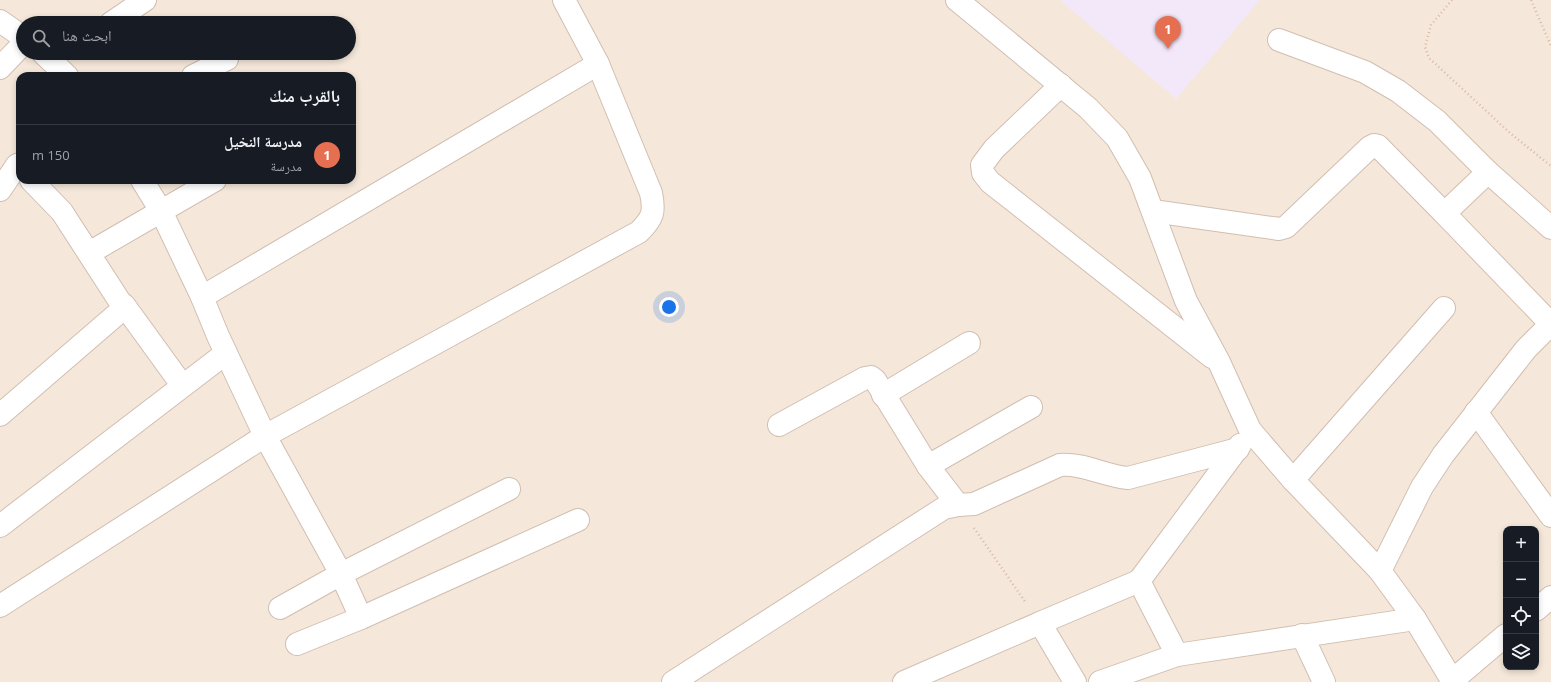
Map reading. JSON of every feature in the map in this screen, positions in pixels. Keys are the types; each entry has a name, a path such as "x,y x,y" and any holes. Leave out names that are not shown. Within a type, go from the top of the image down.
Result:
{"street":[{"path":"121,16 145,0"},
{"path":"0,606 265,436 639,232 649,222 654,208 651,193 598,64 564,0"},
{"path":"957,0 1088,108 1117,138 1140,178 1186,301 1219,362 1250,430 1293,480 1380,571 1415,619 1453,681 1503,638"},
{"path":"0,21 16,32"},
{"path":"1279,40 1365,72 1398,91 1437,121 1488,172 1551,228"},
{"path":"0,68 16,51"},
{"path":"201,72 225,60"},
{"path":"202,297 598,64"},
{"path":"1061,86 994,149 982,165 983,173 990,182 1219,362"},
{"path":"1153,211 1279,229 1286,227 1370,147 1374,145 1378,146 1551,324 1526,349 1443,455 1422,487 1380,571"},
{"path":"1443,212 1446,211 1488,172"},
{"path":"0,190 16,175"},
{"path":"36,184 62,212 124,305 182,386"},
{"path":"144,184 161,211 265,436 341,574 361,618"},
{"path":"89,253 208,184"},
{"path":"0,415 123,310 124,305"},
{"path":"1293,480 1444,308"},
{"path":"883,395 969,343"},
{"path":"0,526 226,353"},
{"path":"779,426 865,378 871,377 928,466 958,504"},
{"path":"928,466 1031,407"},
{"path":"1476,412 1551,516"},
{"path":"904,682 1139,581 1238,449 1250,430"},
{"path":"673,682 944,508 958,504 974,504 1060,465 1070,464 1118,477 1128,478 1238,449"},
{"path":"280,608 341,574 509,489"},
{"path":"297,644 361,618 578,520"},
{"path":"1139,581 1177,655"},
{"path":"1539,607 1551,597"},
{"path":"1100,682 1177,655 1415,619"},
{"path":"1040,623 1075,682"},
{"path":"1302,635 1324,682"}],"path":[{"path":"1452,0 1431,26 1425,47 1429,58 1510,133 1551,166"},
{"path":"1531,0 1551,46"},
{"path":"958,504 1040,623"}],"shaded area":[{"path":"0,0 1551,0 1551,682 0,682"},
{"path":"1060,0 1260,0 1176,99"}],"place":[{"name":"مدرسة النخيل","path":"1168,49"}]}
